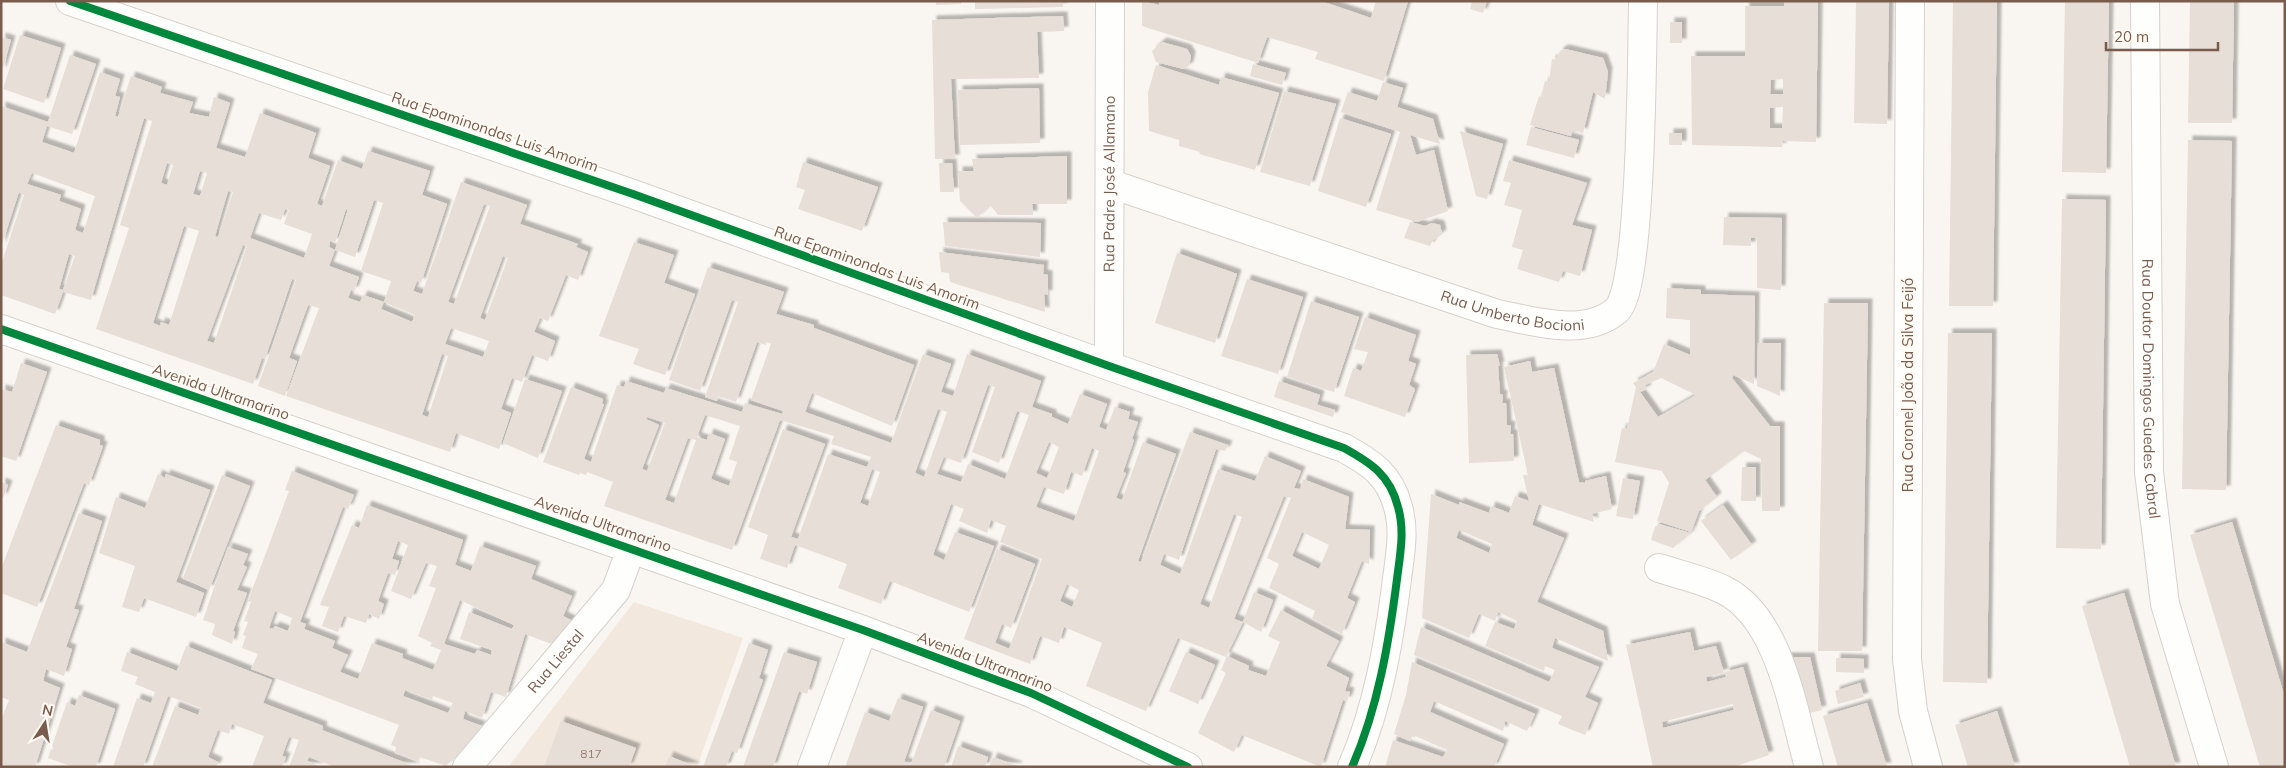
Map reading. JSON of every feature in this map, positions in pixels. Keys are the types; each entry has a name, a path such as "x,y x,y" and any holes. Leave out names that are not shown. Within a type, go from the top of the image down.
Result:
{"street":[{"name":"Rua Epaminondas Luis Amorim","path":"70,1 633,194 1109,366 1344,448 1375,466 1391,488 1398,507 1402,535 1395,595 1386,647 1368,724 1352,767"},
{"name":"Rua Padre José Allamano","path":"1109,366 1111,184 1110,1"},
{"name":"Rua Umberto Bocioni","path":"1111,184 1497,314 1555,325 1594,324 1619,309 1628,285 1636,232 1643,1"},
{"name":"Rua Coronel João da Silva Feijó","path":"1910,1 1907,659 1913,711 1928,767"},
{"name":"Rua Doutor Domingos Guedes Cabral","path":"2145,1 2149,472 2165,604 2214,767"},
{"name":"Avenida Ultramarino","path":"1,329 863,630 1031,693 1188,767"},
{"name":"Rua Liestal","path":"467,767 616,590 632,549"},
{"path":"1659,568 1724,590 1748,606 1768,634 1809,767"},
{"path":"812,767 863,630"}],"shaded area":[{"path":"634,602 743,638 697,767 669,756 665,767 508,767"}],"building":[{"path":"936,1 961,1 961,4 936,5"},
{"path":"975,1 1063,1 1063,7 975,9"},
{"path":"1142,1 1159,5 1160,1 1321,1 1371,18 1376,1 1408,1 1384,81 1315,59 1318,52 1267,37 1258,63 1142,26"},
{"path":"1472,1 1487,1 1483,13 1470,9"},
{"path":"1784,1 1818,1 1816,142 1783,141 1782,147 1692,145 1691,56 1745,56 1745,6 1784,6","holes":["1783,79 1783,94 1770,94 1771,80","1783,107 1782,128 1770,128 1770,108"]},
{"path":"1856,1 1889,1 1887,124 1854,123"},
{"path":"1953,1 1997,1 1993,306 1949,306"},
{"path":"2065,1 2109,1 2106,173 2062,172"},
{"path":"2190,1 2234,1 2232,123 2188,123"},
{"path":"1063,16 1064,31 1037,32 1039,78 951,79 955,159 935,159 932,20"},
{"path":"1670,22 1682,22 1682,43 1670,43"},
{"path":"20,35 61,48 44,103 3,89"},
{"path":"1,37 11,40 2,71 1,71"},
{"path":"1162,42 1187,49 1191,56 1189,66 1184,69 1156,62 1152,51"},
{"path":"1565,49 1603,58 1608,72 1605,99 1593,92 1583,133 1572,130 1571,136 1530,125 1545,81 1549,82 1552,59 1556,60 1560,51"},
{"path":"70,55 96,64 72,134 47,126 42,142 74,153 100,72 120,79 115,96 120,97 115,116 118,117 131,76 162,87 160,93 193,102 189,113 209,117 214,97 230,103 216,148 245,157 260,113 316,133 308,158 330,166 317,204 322,206 338,160 362,169 368,151 430,171 422,195 447,204 421,283 417,281 413,291 422,294 461,182 527,205 520,224 578,244 576,247 588,252 578,280 566,275 548,321 540,318 534,332 555,341 548,361 532,355 522,382 512,378 501,409 511,413 499,449 456,433 450,452 286,396 319,308 308,305 289,358 297,361 285,396 258,386 296,280 292,279 265,359 262,358 253,384 96,329 129,228 120,225 152,121 144,118 91,300 63,292 55,314 1,295 1,265 24,195 19,192 1,247 1,106 48,122","holes":["167,163 173,165 167,185 161,183","200,171 207,173 200,196 193,194","32,173 95,196 83,233 75,230 81,209 59,201 61,195 27,184","228,191 233,192 218,237 215,236","374,200 383,203 361,271 391,281 384,302 363,295 360,302 348,298 351,290 354,291 359,277 329,266 335,250 355,257","484,204 490,206 454,304 448,302","285,209 289,210 284,224 312,234 304,258 250,238 259,213 281,220","346,209 348,210 335,250 329,247 330,241 335,243","184,226 199,231 169,325 161,322 160,326 153,323","243,245 247,246 214,343 207,341","69,254 75,256 63,290 59,289","503,256 508,258 485,320 480,318","384,302 415,315 412,322 381,309","451,328 489,341 483,357 445,344","442,354 448,356 428,417 422,415"]},
{"path":"1253,64 1286,73 1282,85 1250,76"},
{"path":"1156,65 1219,85 1221,77 1279,93 1255,170 1199,154 1200,152 1179,146 1179,140 1149,131 1148,92"},
{"path":"1383,82 1403,88 1397,107 1433,119 1440,144 1410,135 1416,155 1434,150 1448,211 1417,222 1376,210 1400,132 1341,112 1348,92 1377,101"},
{"path":"1039,88 1040,143 960,145 958,90"},
{"path":"1284,91 1336,104 1310,186 1260,172"},
{"path":"1340,118 1391,134 1366,207 1318,191"},
{"path":"1531,127 1579,140 1574,158 1526,145"},
{"path":"1460,131 1503,144 1487,199 1476,196"},
{"path":"1669,133 1682,133 1682,145 1669,145"},
{"path":"2188,140 2232,141 2226,490 2182,489"},
{"path":"1067,156 1067,204 1032,204 1033,215 998,215 990,205 977,218 960,201 958,171 974,171 972,159"},
{"path":"1509,160 1587,183 1572,225 1592,230 1580,276 1563,271 1559,282 1517,269 1523,250 1512,247 1522,210 1504,205 1511,183 1503,181"},
{"path":"803,162 878,187 862,231 798,209 805,190 796,187"},
{"path":"939,163 952,163 954,192 940,192"},
{"path":"2062,199 2106,200 2101,549 2056,548"},
{"path":"1724,217 1782,218 1781,290 1757,288 1757,237 1751,238 1751,246 1723,245"},
{"path":"943,222 1041,223 1040,257 945,246"},
{"path":"1410,222 1425,226 1432,223 1440,225 1442,234 1433,240 1430,246 1404,238"},
{"path":"634,242 674,255 664,283 695,294 665,375 633,364 639,349 599,336"},
{"path":"939,252 1044,265 1043,274 1048,275 1048,295 1044,294 1045,312 950,282 949,273 941,272"},
{"path":"1177,253 1237,274 1215,343 1155,323"},
{"path":"708,267 784,292 776,314 814,325 814,328 914,365 892,426 812,393 805,412 891,443 923,354 951,364 941,392 953,396 967,354 1041,381 1032,407 1052,414 1052,417 1068,424 1080,394 1107,404 1099,427 1106,430 1115,407 1130,412 1128,419 1138,422 1123,472 1126,473 1116,498 1122,500 1143,442 1176,454 1138,561 1141,562 1190,432 1228,445 1225,451 1216,449 1179,560 1164,554 1160,565 1180,574 1218,469 1255,481 1265,456 1301,471 1294,488 1300,489 1303,479 1349,497 1345,529 1370,530 1369,564 1362,561 1347,598 1355,602 1342,634 1312,619 1315,611 1269,588 1279,564 1267,558 1291,498 1284,496 1234,619 1243,622 1226,657 1178,638 1146,711 1086,686 1102,643 1064,627 1059,643 1040,636 1030,664 964,639 997,549 1035,564 1011,628 1002,624 995,643 1009,649 1042,559 1000,542 1006,526 991,520 987,533 959,521 964,509 951,504 933,555 944,560 955,532 994,546 969,612 890,581 881,604 838,588 847,564 795,545 787,568 760,559 768,535 748,527 783,429 825,444 791,537 798,539 828,454 867,467 871,457 831,444 834,436 780,420 732,550 604,506 613,482 587,472 586,475 580,473 579,475 543,462 571,387 603,399 602,404 604,404 584,459 591,462 617,385 624,387 626,381 664,393 666,388 742,412 745,403 782,414 783,411 751,400 771,344 766,342 766,345 757,342 736,402 718,396 717,401 705,397 738,302 732,300 700,391 669,380","holes":["988,385 995,387 972,452 999,463 1017,411 1029,415 1005,479 968,464 961,482 937,474 944,457 961,463","938,409 947,412 924,477 915,473","705,415 740,426 729,459 737,462 729,486 711,479 725,439 709,433 707,440 697,437","647,417 665,423 647,471 642,469 659,425 646,419","688,438 696,440 674,503 665,500","1049,442 1059,447 1047,478 1036,473","1092,448 1099,451 1074,521 1036,507 1044,487 1064,494 1071,472 1082,476","872,469 880,472 868,506 860,503","1234,514 1242,517 1209,608 1200,604","1302,532 1329,545 1319,569 1292,556","1067,584 1079,590 1072,607 1060,601"]},
{"path":"1247,279 1303,297 1278,374 1221,356"},
{"path":"1667,288 1701,290 1701,294 1755,296 1754,384 1733,375 1732,378 1770,426 1780,426 1780,511 1762,511 1761,459 1744,451 1705,480 1717,497 1699,511 1691,532 1657,521 1669,483 1662,471 1615,462 1622,428 1627,429 1636,387 1633,383 1653,372 1664,344 1690,355 1690,320 1666,318","holes":["1661,378 1696,395 1658,417 1640,392 1647,389 1645,385"]},
{"path":"1311,301 1359,317 1334,392 1287,377"},
{"path":"1824,303 1868,303 1862,651 1818,651"},
{"path":"1365,317 1416,335 1408,361 1416,364 1409,385 1415,389 1405,417 1344,396 1353,368 1361,371 1368,352 1354,349"},
{"path":"1948,333 1992,333 1987,683 1943,682"},
{"path":"1758,343 1781,343 1780,396 1757,386"},
{"path":"1497,354 1500,366 1498,366 1500,394 1503,395 1502,403 1506,403 1507,425 1511,426 1510,434 1513,434 1514,461 1469,463 1466,355"},
{"path":"1530,361 1532,372 1554,368 1579,482 1585,483 1585,481 1606,476 1612,509 1592,514 1594,522 1539,504 1532,525 1564,538 1537,602 1603,631 1608,661 1555,638 1552,648 1599,667 1585,697 1598,703 1585,735 1558,724 1562,716 1414,655 1421,627 1549,682 1555,670 1545,666 1544,671 1485,646 1495,622 1514,629 1517,621 1498,612 1495,621 1479,614 1469,638 1422,618 1431,494 1459,505 1459,502 1489,513 1491,506 1509,513 1515,496 1529,501 1523,475 1528,475 1504,367","holes":["1459,530 1492,544 1489,553 1456,538"]},
{"path":"21,363 47,372 16,461 1,456 1,389 12,392"},
{"path":"525,379 562,391 538,458 503,443"},
{"path":"1279,381 1320,395 1317,405 1335,410 1333,417 1274,397"},
{"path":"56,425 100,440 100,445 103,446 89,485 84,483 37,607 1,593 1,569"},
{"path":"1742,467 1756,467 1756,501 1741,501"},
{"path":"292,471 354,495 348,509 343,507 300,622 306,624 304,629 335,641 332,648 348,655 340,672 358,679 372,643 403,654 402,658 433,670 441,650 430,646 432,643 418,636 436,588 429,586 437,566 426,563 411,599 391,591 408,545 398,541 392,559 399,561 395,575 388,573 378,601 384,604 379,619 369,614 366,623 344,616 338,632 322,626 329,607 320,605 352,525 359,528 367,505 463,540 455,565 471,571 480,546 536,566 531,579 572,596 563,616 575,622 554,645 525,634 506,697 491,692 482,718 465,711 463,719 482,726 446,766 420,757 419,762 395,753 396,747 391,745 399,725 251,669 258,654 242,648 246,636 243,635 248,622 244,621 251,602 248,601 289,491 285,490","holes":["460,600 514,625 512,629 469,612 460,639 492,650 491,655 477,650 475,654 444,644","275,611 292,618 288,631 275,626 273,629 269,628","405,690 432,700 433,696 453,703 448,713 403,696"]},
{"path":"158,474 165,478 166,474 210,490 176,582 204,593 196,617 144,598 139,612 122,607 135,566 99,553 116,497 145,508"},
{"path":"222,475 250,486 209,590 183,578"},
{"path":"1623,478 1640,481 1633,519 1616,516"},
{"path":"1,482 8,485 3,498 1,497"},
{"path":"1723,505 1752,545 1731,560 1701,521"},
{"path":"79,513 102,521 74,609 79,610 66,647 72,649 64,676 46,669 43,681 60,688 35,767 1,767 1,720 9,700 1,697 1,642 27,652"},
{"path":"2232,522 2285,698 2285,767 2260,767 2190,535"},
{"path":"1659,524 1691,533 1673,548 1651,540 1655,527"},
{"path":"228,547 248,554 243,565 247,567 237,590 247,593 233,631 235,632 232,644 212,635 215,624 203,620"},
{"path":"1254,592 1273,600 1261,632 1243,622"},
{"path":"2124,593 2176,767 2130,767 2082,606"},
{"path":"1281,610 1339,641 1326,666 1349,678 1345,691 1350,692 1347,701 1343,700 1321,767 1242,735 1234,752 1198,733 1226,673 1221,670 1227,656 1249,666 1248,670 1266,676 1280,642 1268,636"},
{"path":"1690,632 1694,651 1716,646 1724,673 1706,677 1707,682 1726,677 1725,672 1743,667 1769,755 1733,767 1653,767 1626,645","holes":["1733,704 1734,710 1663,728 1662,722"]},
{"path":"749,643 768,650 759,678 763,680 737,753 732,751 726,767 703,767"},
{"path":"186,646 272,680 263,703 323,726 322,730 416,767 335,767 309,757 307,761 321,767 289,767 299,740 289,737 282,756 286,757 282,767 252,767 264,736 232,724 229,734 218,730 208,757 218,762 216,767 152,767 175,706 198,715 201,708 168,696 143,767 113,767 137,698 151,703 155,692 135,684 138,677 121,671 127,652 177,671"},
{"path":"784,652 817,662 807,694 799,691 773,767 743,767"},
{"path":"1186,652 1215,665 1198,704 1169,691"},
{"path":"1784,657 1810,657 1822,710 1797,716"},
{"path":"1836,658 1864,659 1864,673 1836,672"},
{"path":"1412,662 1535,714 1527,731 1505,721 1503,731 1434,701 1430,712 1504,744 1494,767 1385,767 1393,740 1443,757 1447,750 1413,735 1410,741 1394,734 1406,695"},
{"path":"1860,683 1864,697 1838,704 1835,691"},
{"path":"79,695 115,709 96,767 73,767 48,758 67,702 75,706"},
{"path":"898,698 923,707 904,762 911,764 931,710 960,721 944,767 845,767 865,712 889,721"},
{"path":"1867,703 1887,767 1838,767 1823,716"},
{"path":"1997,711 2015,767 1968,767 1955,725"},
{"path":"561,721 636,748 629,767 544,767"},
{"path":"958,746 988,757 985,767 951,767"},
{"path":"669,756 696,767 665,767"},
{"path":"993,757 1018,766 1018,767 989,767"}],"cycle path":[{"path":"70,1 633,194 1109,366 1344,448 1371,465 1385,478 1398,507 1402,534 1394,603 1376,698 1352,767"},
{"path":"1,329 863,630 1031,693 1188,767"}]}
